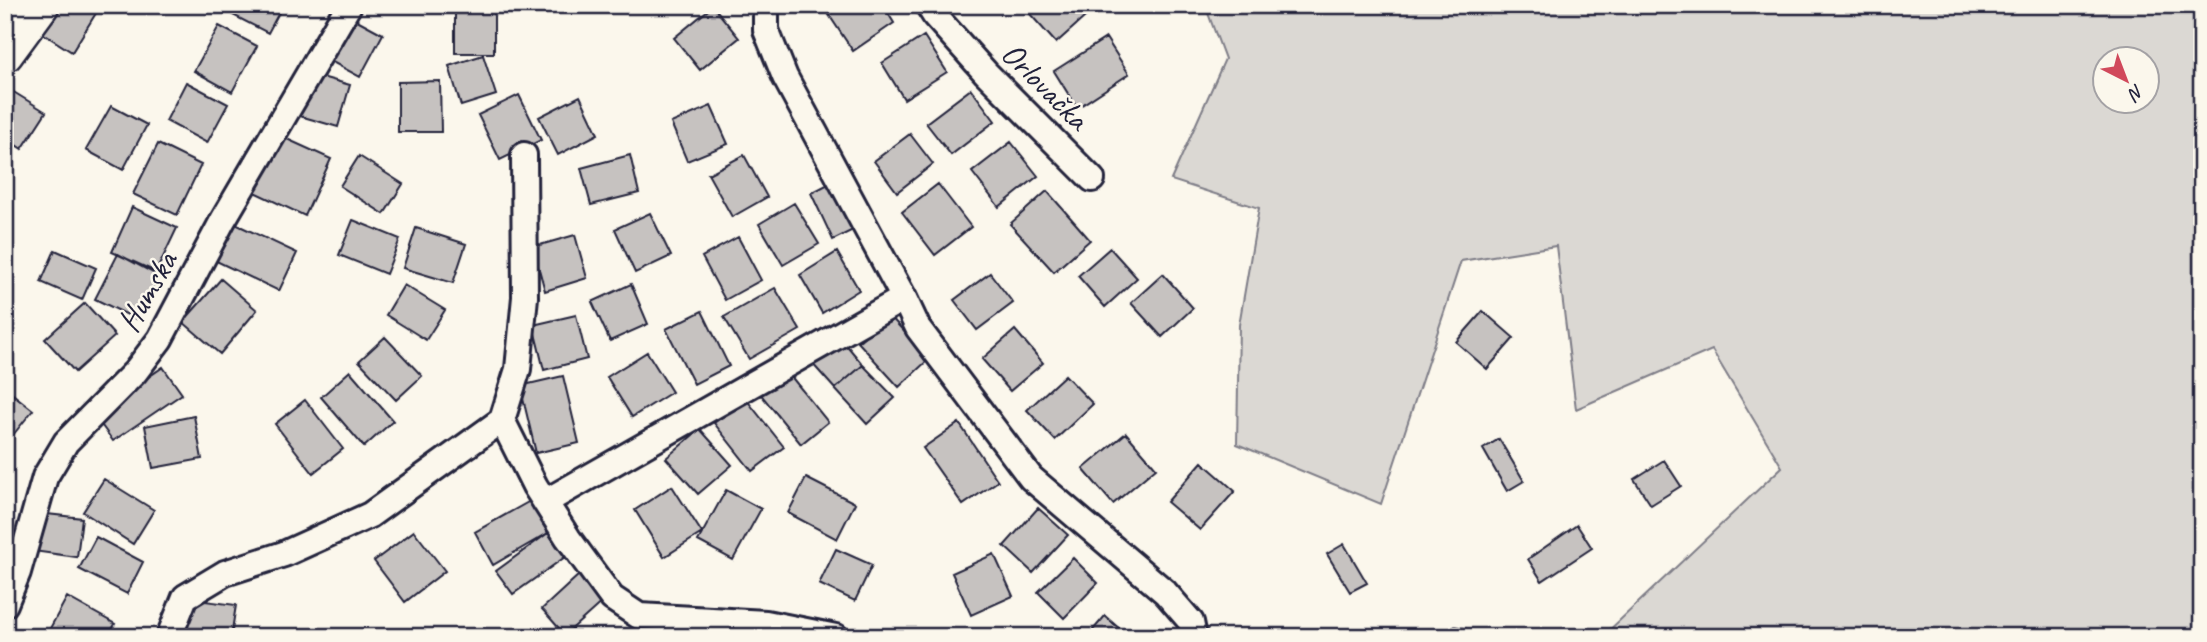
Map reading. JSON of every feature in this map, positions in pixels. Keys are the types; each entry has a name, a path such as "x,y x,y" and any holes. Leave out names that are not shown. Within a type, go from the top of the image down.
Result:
{"street":[{"path":"5,54 41,5"},
{"name":"Humska","path":"5,604 18,572 45,477 66,442 135,372 160,339 223,220 349,5"},
{"path":"766,5 766,30 785,77 918,328 1031,478 1165,592 1191,622 1194,637"},
{"name":"Orlovačka","path":"928,5 986,73 1092,179"},
{"path":"169,637 185,597 225,573 284,554 370,515 502,420 519,369 526,297 524,155"},
{"path":"545,502 904,298"},
{"path":"502,420 545,502 568,538 612,598 639,616 766,623 836,637"}],"shaded area":[{"path":"1205,5 2202,5 2202,637 1602,637 1782,467 1712,350 1576,409 1556,246 1461,261 1381,504 1237,444 1239,325 1259,208 1171,180 1225,59"},
{"path":"1455,626 1501,637 1443,637"}],"building":[{"path":"51,5 101,5 72,52 36,29"},
{"path":"230,5 283,5 268,33 227,12"},
{"path":"843,5 883,5 894,23 853,51 829,15"},
{"path":"1039,5 1089,5 1093,10 1056,43 1030,14"},
{"path":"713,6 739,38 700,70 674,38"},
{"path":"455,10 494,10 494,53 455,53"},
{"path":"346,14 383,34 360,77 323,57"},
{"path":"219,26 257,46 232,92 194,71"},
{"path":"924,36 947,72 904,99 882,63"},
{"path":"1106,38 1129,74 1077,108 1054,71"},
{"path":"483,55 496,95 461,106 449,66"},
{"path":"311,74 350,85 338,127 300,116"},
{"path":"440,81 441,132 398,132 398,82"},
{"path":"186,82 228,104 207,143 166,121"},
{"path":"971,89 995,121 951,155 926,123"},
{"path":"12,91 46,112 22,149 5,138 5,102"},
{"path":"519,95 541,140 500,160 478,115"},
{"path":"580,96 598,134 558,155 539,117"},
{"path":"111,106 147,125 123,170 86,150"},
{"path":"711,106 728,144 687,161 671,123"},
{"path":"910,134 933,164 897,192 874,161"},
{"path":"278,135 331,159 305,216 252,191"},
{"path":"1011,142 1038,176 999,207 972,172"},
{"path":"158,144 201,165 177,215 133,194"},
{"path":"630,155 639,193 591,205 581,168"},
{"path":"744,155 767,197 732,217 708,174"},
{"path":"359,156 403,184 384,214 340,186"},
{"path":"838,179 861,226 833,240 811,193"},
{"path":"938,184 971,227 935,255 902,212"},
{"path":"1047,191 1090,240 1054,272 1010,224"},
{"path":"794,203 819,244 783,265 759,224"},
{"path":"132,207 177,228 156,272 112,252"},
{"path":"650,213 671,256 635,273 615,229"},
{"path":"353,220 400,239 386,274 339,255"},
{"path":"229,221 297,253 279,291 210,258"},
{"path":"416,228 466,244 453,283 403,268"},
{"path":"575,235 587,278 545,291 533,247"},
{"path":"738,237 761,280 725,300 702,257"},
{"path":"1110,248 1137,278 1105,307 1078,276"},
{"path":"55,250 96,268 82,300 41,282"},
{"path":"837,252 859,290 822,313 800,275"},
{"path":"118,254 159,276 136,319 95,299"},
{"path":"990,273 1013,303 977,330 954,300"},
{"path":"1163,274 1193,308 1162,337 1131,303"},
{"path":"221,279 257,310 220,354 183,322"},
{"path":"631,284 648,324 610,341 592,302"},
{"path":"404,285 445,310 426,340 386,315"},
{"path":"775,288 800,330 749,359 724,317"},
{"path":"85,303 115,336 75,372 45,339"},
{"path":"702,311 729,366 694,384 666,329"},
{"path":"1483,311 1514,338 1487,369 1456,342"},
{"path":"576,315 587,359 544,370 533,325"},
{"path":"889,315 929,359 899,387 858,342"},
{"path":"1015,330 1043,363 1010,391 982,359"},
{"path":"385,337 422,376 396,400 359,361"},
{"path":"840,337 863,365 835,389 811,362"},
{"path":"647,352 672,392 632,417 607,377"},
{"path":"863,365 895,398 867,424 835,389"},
{"path":"163,367 182,394 113,441 94,415"},
{"path":"785,369 828,422 801,444 758,391"},
{"path":"350,371 393,421 364,447 321,397"},
{"path":"1065,375 1093,404 1055,440 1027,410"},
{"path":"563,376 579,443 536,453 520,386"},
{"path":"5,388 33,410 5,445"},
{"path":"746,399 784,447 752,471 714,423"},
{"path":"305,400 343,449 313,473 275,424"},
{"path":"194,416 202,459 153,468 145,426"},
{"path":"959,423 998,481 963,505 923,448"},
{"path":"700,429 732,465 698,494 666,458"},
{"path":"1126,433 1156,468 1113,504 1083,469"},
{"path":"1499,439 1524,481 1507,491 1483,449"},
{"path":"1664,460 1681,486 1651,505 1634,479"},
{"path":"1202,462 1235,491 1200,530 1167,502"},
{"path":"806,478 855,503 837,539 788,513"},
{"path":"104,479 154,510 133,544 83,512"},
{"path":"672,486 702,533 664,557 635,510"},
{"path":"726,490 761,509 733,560 698,541"},
{"path":"530,501 548,533 493,565 475,532"},
{"path":"1038,508 1068,535 1033,573 1004,546"},
{"path":"38,513 82,518 77,557 33,551"},
{"path":"1577,525 1592,548 1542,581 1528,559"},
{"path":"414,531 445,571 405,602 374,561"},
{"path":"548,533 565,557 513,594 496,571"},
{"path":"96,537 143,562 127,594 79,569"},
{"path":"1344,544 1367,583 1350,592 1327,554"},
{"path":"836,549 872,565 855,601 819,584"},
{"path":"994,554 1013,596 971,615 952,573"},
{"path":"1073,558 1098,583 1064,618 1038,592"},
{"path":"580,574 604,600 565,635 542,609"},
{"path":"67,597 115,624 108,637 57,637 48,632"},
{"path":"190,599 236,605 231,637 185,637"},
{"path":"1105,616 1129,637 1087,637"}]}
